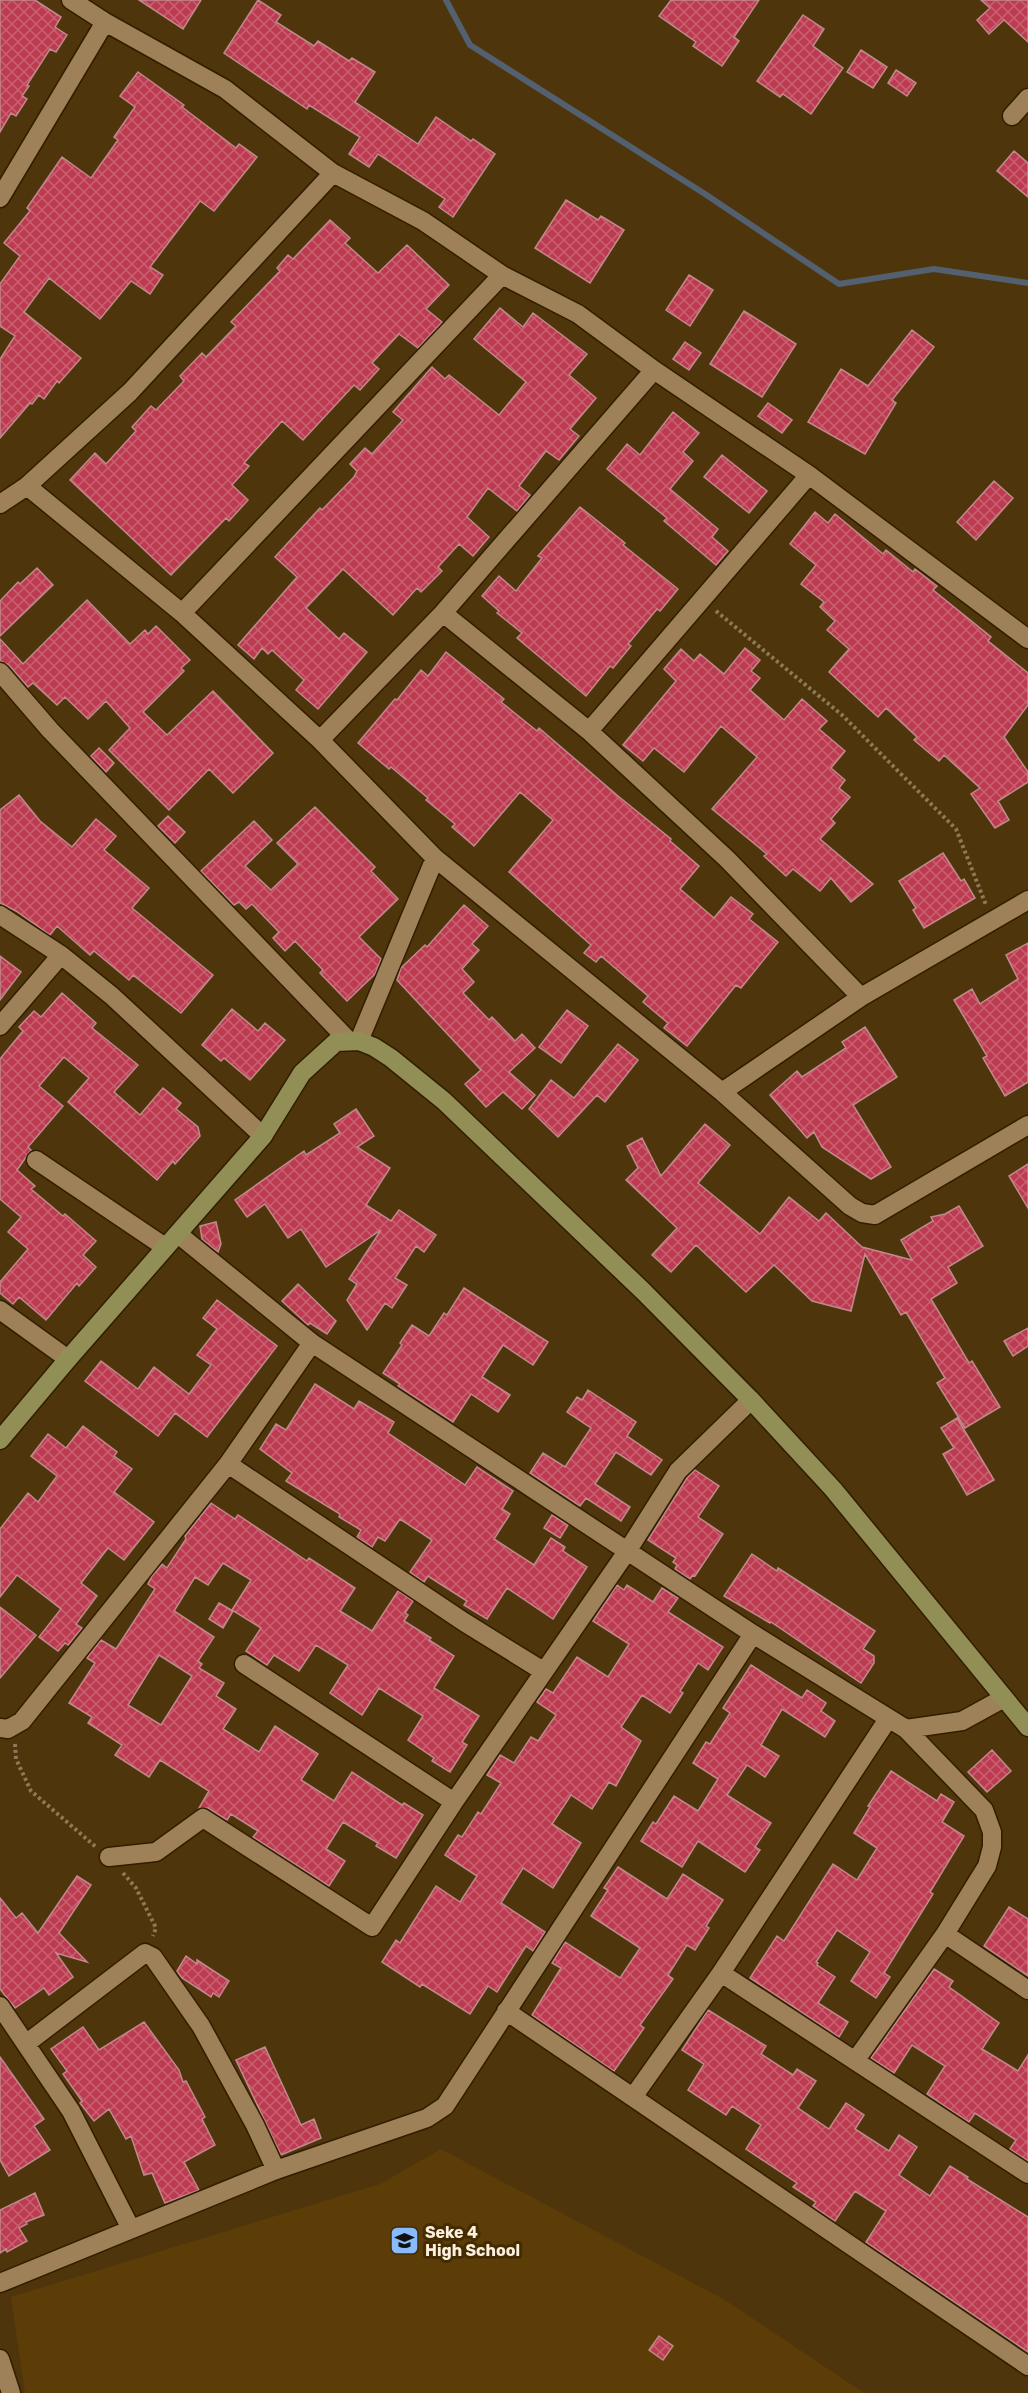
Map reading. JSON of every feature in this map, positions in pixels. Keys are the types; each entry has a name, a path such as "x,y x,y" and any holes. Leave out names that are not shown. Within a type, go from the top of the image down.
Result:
{"street":[{"path":"71,0 105,22 225,89 333,173 423,221 502,275 578,314 654,370 809,475 1028,639"},
{"path":"0,198 105,22"},
{"path":"1012,116 1028,98"},
{"path":"0,504 27,486 130,392 333,173"},
{"path":"182,613 502,275"},
{"path":"320,740 443,613 654,370"},
{"path":"589,731 809,475"},
{"path":"27,486 182,613 320,740 435,858 722,1092 850,1206 862,1213 875,1215 1028,1125"},
{"path":"443,613 589,731 727,859 861,997"},
{"path":"0,672 50,730 353,1041"},
{"path":"353,1041 435,858"},
{"path":"722,1092 861,997 1028,900"},
{"path":"0,915 61,955 112,996 263,1136"},
{"path":"0,1026 61,955"},
{"path":"0,1440 263,1136 302,1073 336,1042 353,1041 374,1047 392,1058 444,1101 643,1291 751,1400 832,1489 1028,1727"},
{"path":"36,1160 165,1247"},
{"path":"178,1234 312,1343 753,1634 906,1729 984,1810 992,1832 992,1847 987,1866 945,1934 855,2061"},
{"path":"0,1310 68,1359"},
{"path":"7,1727 22,1721 228,1464 312,1343"},
{"path":"109,1857 156,1852 203,1818 372,1927 454,1802 628,1550 678,1470 751,1400"},
{"path":"228,1464 454,1615 543,1671"},
{"path":"0,2283 276,2170 437,2113 445,2106 753,1634"},
{"path":"244,1664 454,1802"},
{"path":"906,1729 962,1721 1004,1698"},
{"path":"633,2097 721,1973 888,1719"},
{"path":"945,1934 1028,1990"},
{"path":"27,2043 145,1953 153,1957 201,2026 255,2125 276,2170"},
{"path":"721,1973 1028,2174"},
{"path":"0,2006 71,2111 131,2229"},
{"path":"506,2011 1028,2366"},
{"path":"0,2359 11,2393"}],"path":[{"path":"701,599 842,715 956,829 992,919"},
{"path":"7,1727 16,1759 31,1791 109,1857 136,1888 156,1928 145,1953"}],"shaded area":[{"name":"Seke 4 High School","path":"441,2149 725,2300 864,2393 25,2393 11,2297 380,2184"}],"building":[{"path":"0,0 35,0 61,17 55,27 67,35 56,52 50,49 27,85 29,86 22,96 27,99 16,116 11,113 0,132"},
{"path":"139,0 201,0 183,29"},
{"path":"258,0 281,15 276,22 314,46 318,41 349,61 352,58 375,72 355,102 418,144 436,117 495,154 453,217 439,207 445,199 378,154 369,167 349,154 360,137 309,105 307,109 224,53"},
{"path":"671,0 759,0 734,37 739,41 722,66 693,46 696,42 659,16"},
{"path":"981,0 1028,0 1028,42 1004,20 989,34 977,20 990,8"},
{"path":"803,15 824,29 813,46 843,68 811,114 783,94 780,97 757,81"},
{"path":"861,50 887,67 873,88 847,72"},
{"path":"896,70 916,83 907,96 888,83"},
{"path":"138,72 184,105 182,107 236,148 239,144 257,157 214,211 200,201 150,267 163,275 150,294 131,281 100,319 49,278 24,312 81,358 59,383 57,381 44,399 39,395 32,404 30,403 0,438 0,359 15,336 0,326 0,284 20,256 4,243 30,211 27,208 62,157 91,178 118,140 114,137 135,107 120,96"},
{"path":"1014,151 1028,163 1028,197 997,171"},
{"path":"566,200 598,220 601,216 624,230 590,283 535,248"},
{"path":"330,220 350,238 345,243 378,273 407,245 449,285 426,309 442,322 418,348 399,334 372,363 379,369 360,390 354,385 303,440 282,421 244,463 249,466 232,485 248,500 229,521 226,518 171,575 70,480 95,453 106,464 136,431 132,427 151,406 156,410 184,381 180,376 202,353 206,357 236,326 231,322 280,271 277,268 288,255 293,259"},
{"path":"689,275 713,290 690,326 666,310"},
{"path":"500,308 523,327 533,313 587,354 569,375 596,398 570,429 579,436 559,460 546,451 519,486 530,495 517,511 488,488 467,517 489,537 473,556 459,544 438,567 442,571 421,592 417,588 393,615 343,569 306,608 339,639 344,633 367,652 318,709 296,690 304,680 272,650 268,654 262,648 254,659 238,645 297,577 275,557 320,508 322,510 354,477 357,471 350,464 365,448 372,454 403,420 393,412 432,367 445,379 449,375 499,415 526,382 474,339"},
{"path":"744,311 796,344 762,397 710,364"},
{"path":"912,330 934,347 892,400 896,403 865,454 808,422 841,369 868,386"},
{"path":"685,342 701,353 689,370 673,359"},
{"path":"768,403 792,420 782,433 758,416"},
{"path":"673,412 699,433 683,452 693,461 670,489 718,529 712,537 728,551 716,565 664,521 667,518 607,469 627,444 640,455"},
{"path":"722,455 767,491 749,513 704,477"},
{"path":"994,481 1013,498 976,540 957,522"},
{"path":"580,507 678,589 660,611 657,609 628,644 631,646 613,668 610,666 586,696 517,638 522,633 497,613 499,611 482,596 499,576 516,591 542,558 538,556"},
{"path":"815,512 828,523 835,514 883,554 886,550 913,572 915,569 937,586 933,590 991,637 988,641 1028,673 1028,705 1004,737 1028,772 1028,782 998,801 1009,820 995,828 971,794 980,788 944,755 939,761 914,740 917,737 886,708 878,717 829,672 849,649 827,630 835,621 820,607 824,602 801,584 816,565 790,544"},
{"path":"37,568 53,585 0,636 0,601 18,582 20,584"},
{"path":"87,600 130,644 145,630 148,634 156,626 190,660 181,668 184,671 143,712 167,735 213,691 273,753 233,793 209,769 169,810 109,750 130,728 106,701 88,719 65,697 57,705 33,683 28,687 9,665 0,661 0,639 23,664"},
{"path":"745,648 760,660 751,671 760,678 750,690 784,720 802,699 827,721 819,729 845,751 831,768 845,780 839,788 850,797 831,819 835,823 820,839 873,884 851,902 831,878 820,891 793,869 786,876 764,856 767,854 712,809 757,757 721,726 684,772 654,748 643,761 623,745 676,681 664,669 681,649 694,661 700,654 724,674"},
{"path":"446,652 504,699 501,702 537,731 539,728 671,839 670,841 699,866 680,889 714,918 731,897 753,914 749,919 778,942 741,988 736,985 687,1046 664,1028 668,1023 643,1002 648,996 601,956 596,962 584,953 591,945 509,872 553,820 520,792 474,846 452,827 455,824 426,800 428,798 358,743 421,670 428,676"},
{"path":"99,748 114,763 106,772 91,756"},
{"path":"19,795 40,821 72,847 96,819 116,836 104,850 149,888 132,908 213,975 181,1013 133,975 129,980 94,951 90,955 57,926 50,935 16,911 0,903 0,810"},
{"path":"315,807 375,867 371,871 398,899 359,937 381,959 375,974 347,1001 320,973 323,970 295,941 285,951 273,938 279,932 252,904 246,909 239,902 234,905 201,871 254,821 272,840 245,866 271,890 298,864 277,843"},
{"path":"168,816 185,832 175,843 158,826"},
{"path":"943,853 961,881 964,879 975,898 924,928 913,910 916,908 899,881"},
{"path":"464,905 488,926 472,944 479,950 462,969 474,982 463,993 489,1020 492,1017 515,1041 522,1034 535,1048 509,1072 535,1095 522,1109 503,1092 486,1107 465,1084 481,1070 397,980 401,968 425,945 427,947"},
{"path":"1028,943 1028,1082 1005,1096 983,1058 987,1056 954,1000 972,989 980,1004 1018,979 1006,955"},
{"path":"0,956 21,972 0,1000"},
{"path":"62,993 96,1023 92,1028 138,1065 114,1092 140,1115 163,1088 181,1103 176,1109 198,1127 200,1136 175,1164 173,1161 157,1180 68,1102 89,1078 64,1057 39,1086 63,1106 28,1147 31,1150 17,1170 35,1186 31,1189 96,1241 83,1255 96,1267 79,1286 77,1283 46,1320 19,1297 13,1304 0,1293 0,1282 28,1249 8,1232 21,1217 0,1199 0,1059 23,1031 19,1027 34,1011 41,1017"},
{"path":"232,1009 258,1031 265,1023 285,1040 250,1080 224,1058 221,1061 202,1045"},
{"path":"567,1010 588,1026 561,1063 539,1047"},
{"path":"865,1027 897,1077 853,1105 891,1167 871,1179 822,1147 814,1132 807,1138 770,1095 797,1071 802,1077 846,1048 842,1042"},
{"path":"618,1044 638,1060 605,1102 597,1095 558,1137 529,1109 551,1080 574,1098"},
{"path":"356,1109 374,1136 357,1147 390,1168 366,1205 391,1221 399,1210 436,1235 424,1252 416,1246 395,1278 407,1285 392,1308 385,1303 367,1330 347,1300 357,1284 349,1279 381,1230 326,1267 301,1229 288,1238 265,1204 247,1217 235,1200 304,1151 306,1155 340,1133 334,1124"},
{"path":"705,1124 730,1145 698,1183 760,1234 789,1197 819,1221 826,1213 862,1247 912,1260 901,1240 933,1221 931,1217 945,1214 959,1206 983,1246 948,1267 957,1283 931,1299 969,1363 972,1361 1000,1407 965,1428 937,1383 945,1378 906,1312 901,1315 865,1254 851,1311 812,1301 774,1265 746,1292 696,1245 671,1272 652,1255 677,1228 626,1180 638,1168 627,1146 642,1138 661,1176"},
{"path":"1028,1164 1028,1208 1009,1176"},
{"path":"216,1222 221,1244 218,1252 202,1239 200,1226"},
{"path":"298,1284 336,1321 327,1334 310,1323 308,1325 282,1301"},
{"path":"464,1288 548,1342 533,1365 503,1345 482,1377 510,1395 498,1412 471,1394 453,1422 398,1386 400,1384 383,1373 412,1325 429,1336 444,1313 447,1315"},
{"path":"217,1300 277,1346 207,1437 175,1413 158,1436 85,1381 101,1361 138,1389 154,1367 189,1394 211,1365 197,1355 217,1329 203,1318"},
{"path":"1028,1328 1028,1346 1013,1356 1004,1341"},
{"path":"315,1384 354,1409 359,1401 394,1422 388,1433 465,1485 477,1467 513,1491 502,1509 510,1514 494,1539 534,1565 551,1538 565,1547 563,1551 587,1567 553,1619 507,1588 487,1619 464,1605 467,1601 428,1576 424,1582 410,1572 432,1540 400,1519 385,1541 378,1537 372,1547 357,1537 361,1530 339,1517 340,1514 286,1481 292,1473 260,1449 276,1424 286,1430"},
{"path":"588,1390 636,1422 627,1436 662,1460 651,1475 616,1452 595,1484 630,1507 621,1521 586,1498 580,1506 530,1473 543,1453 565,1467 591,1428 567,1412 577,1397 582,1400"},
{"path":"957,1418 994,1480 967,1495 943,1454 954,1448 941,1428"},
{"path":"83,1426 117,1452 114,1456 132,1469 114,1492 154,1522 124,1560 108,1548 81,1583 97,1596 76,1624 82,1628 68,1645 65,1643 58,1651 39,1637 61,1609 17,1575 0,1597 0,1529 28,1493 38,1502 57,1476 31,1456 48,1434 66,1448"},
{"path":"695,1470 719,1486 698,1517 723,1534 695,1576 693,1575 690,1579 675,1569 677,1565 673,1562 676,1558 648,1540 687,1478"},
{"path":"211,1503 235,1519 238,1515 307,1561 309,1558 355,1588 340,1611 372,1631 398,1591 413,1601 405,1613 408,1615 404,1621 454,1656 434,1688 479,1716 462,1742 467,1745 450,1772 432,1761 434,1758 408,1740 423,1716 379,1688 362,1715 330,1693 348,1665 316,1645 299,1671 274,1655 267,1665 246,1651 261,1628 232,1610 251,1580 223,1563 208,1585 195,1577 174,1611 214,1637 198,1661 202,1664 199,1668 224,1683 216,1696 236,1709 223,1729 259,1752 275,1726 318,1754 301,1780 334,1801 352,1772 402,1805 404,1803 423,1815 396,1858 376,1846 378,1843 343,1822 326,1849 345,1861 329,1886 253,1837 258,1831 231,1814 227,1820 208,1808 199,1808 209,1791 160,1760 149,1777 115,1755 122,1745 88,1723 92,1717 69,1703 95,1663 87,1658 101,1640 116,1649 155,1589 148,1584 152,1576 162,1564 167,1568 186,1539 185,1536","holes":["159,1655 192,1676 161,1725 128,1705"]},
{"path":"552,1515 568,1525 560,1538 544,1528"},
{"path":"752,1554 777,1571 778,1568 875,1631 863,1649 874,1656 874,1663 861,1683 771,1622 724,1596"},
{"path":"617,1585 624,1590 627,1585 653,1602 662,1588 678,1598 668,1612 723,1647 708,1670 698,1663 680,1691 683,1693 670,1713 642,1695 621,1727 641,1741 616,1786 609,1782 592,1809 571,1795 552,1824 581,1843 553,1888 523,1868 501,1903 545,1932 533,1951 526,1946 497,1992 488,1986 470,2014 422,1984 420,1987 382,1962 396,1940 400,1943 436,1886 460,1902 477,1876 445,1855 458,1835 462,1837 478,1812 481,1814 501,1783 487,1775 500,1755 514,1763 531,1737 538,1741 556,1715 537,1702 546,1689 553,1693 577,1657 608,1677 629,1644 593,1621"},
{"path":"219,1603 233,1611 223,1628 209,1619"},
{"path":"0,1607 36,1635 0,1678"},
{"path":"751,1665 802,1698 807,1690 826,1703 821,1711 835,1721 825,1737 782,1709 761,1745 779,1756 765,1777 747,1765 727,1795 771,1823 755,1847 760,1850 745,1872 698,1841 682,1867 641,1841 653,1822 656,1824 674,1796 698,1811 718,1779 693,1763 706,1742 710,1744 730,1713 723,1708"},
{"path":"992,1750 1011,1771 987,1792 968,1772"},
{"path":"891,1771 937,1801 941,1794 954,1802 942,1822 964,1836 930,1892 933,1894 884,1973 890,1977 876,1998 851,1981 870,1952 837,1930 816,1962 835,1977 818,2003 848,2022 839,2037 750,1978 777,1936 784,1941 833,1864 857,1880 877,1848 854,1833 870,1807 868,1806"},
{"path":"618,1867 667,1899 683,1874 723,1900 706,1926 709,1928 695,1950 687,1945 668,1975 673,1979 640,2025 644,2028 614,2071 532,2015 561,1968 552,1963 565,1942 620,1978 640,1948 591,1916 608,1890 604,1888"},
{"path":"77,1876 91,1885 59,1933 87,1962 56,1953 73,1977 49,1995 44,1988 15,2008 0,1989 0,1898 16,1918 22,1913 38,1933"},
{"path":"1009,1907 1028,1919 1028,1976 984,1946"},
{"path":"186,1956 197,1964 197,1960 229,1981 219,1997 213,1993 211,1997 182,1978 177,1971"},
{"path":"934,1969 953,1981 949,1987 999,2023 982,2049 1018,2071 1028,2055 1028,2161 1010,2149 1016,2140 975,2113 969,2122 927,2094 945,2066 912,2045 894,2073 871,2058"},
{"path":"708,2010 766,2046 761,2054 793,2075 797,2069 816,2081 798,2108 829,2129 846,2103 864,2115 855,2129 889,2151 899,2135 917,2147 899,2175 930,2196 950,2166 1028,2217 1028,2352 866,2242 886,2211 855,2191 835,2221 813,2206 816,2202 793,2187 797,2183 746,2149 761,2125 732,2106 726,2115 688,2090 704,2064 682,2050"},
{"path":"144,2022 179,2070 183,2082 186,2081 205,2117 202,2119 215,2145 184,2162 199,2190 165,2203 152,2173 144,2175 131,2136 126,2139 109,2109 94,2121 80,2103 82,2101 63,2074 67,2071 51,2049 83,2027 99,2050"},
{"path":"265,2047 301,2125 314,2119 321,2138 281,2155 236,2060"},
{"path":"0,2057 44,2119 34,2126 50,2150 9,2176 0,2160"},
{"path":"35,2193 44,2215 26,2222 27,2224 19,2228 27,2241 7,2252 6,2249 0,2253 0,2210"},
{"path":"659,2336 673,2346 663,2360 649,2350"}],"waterway":[{"path":"446,0 470,45 705,194 839,284 934,269 1028,283"}],"place":[{"name":"Seke 4 High School","path":"404,2241"}]}
